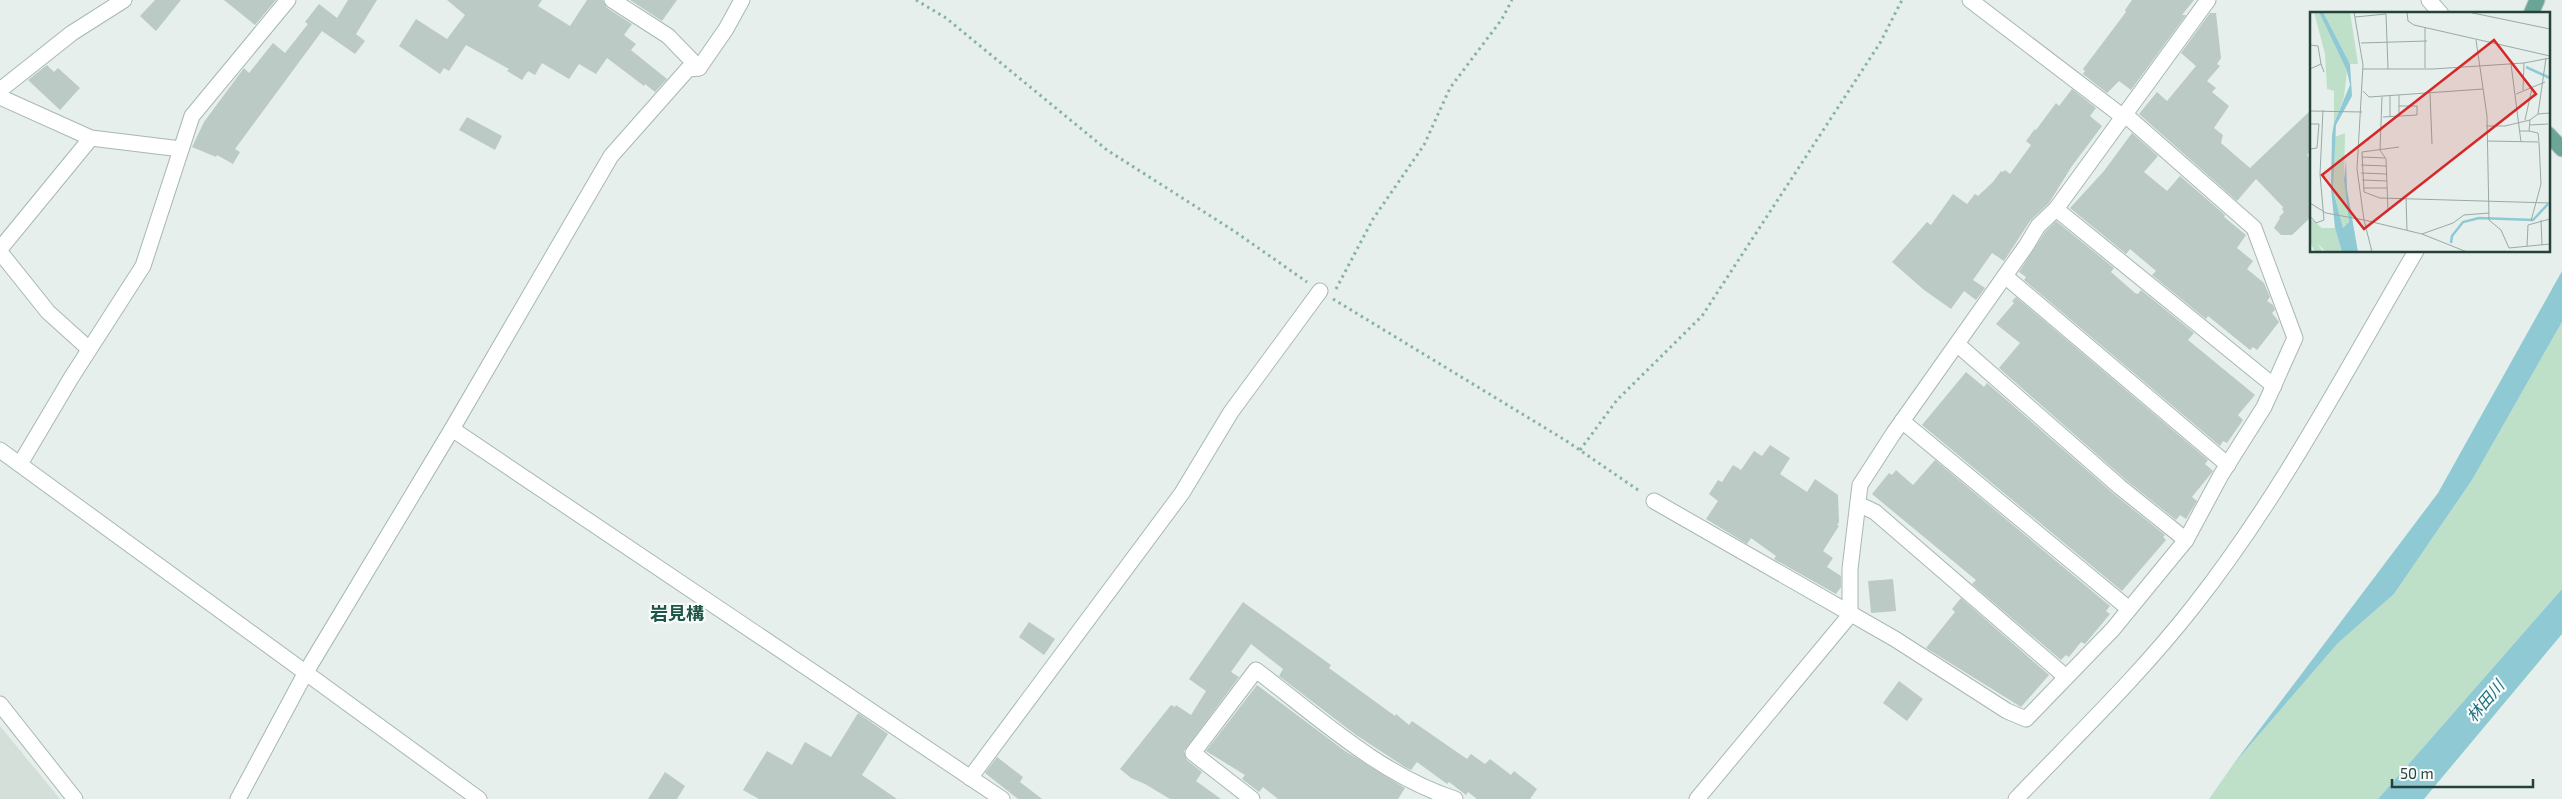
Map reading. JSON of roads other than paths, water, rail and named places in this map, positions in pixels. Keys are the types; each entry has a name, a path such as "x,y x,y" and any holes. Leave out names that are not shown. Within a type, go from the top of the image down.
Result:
{"main road":[{"path":"2532,12 2537,0"},
{"path":"2550,136 2562,150"}],"street":[{"path":"0,90 72,33 124,0"},
{"path":"20,464 89,349 143,266 192,116 288,0"},
{"path":"612,0 668,36 699,68"},
{"path":"699,68 726,29 742,0"},
{"path":"1654,501 1850,615 1895,639 2007,711 2026,719 2129,609 2186,540 2228,464 2264,407 2295,338 2254,228 2130,119 2122,116 1970,0"},
{"path":"1697,799 1850,615 1850,568 1860,484 2038,226 2056,208 2208,0"},
{"path":"2429,0 2439,12"},
{"path":"238,799 306,672 452,429 611,156 688,69 699,68"},
{"path":"0,97 90,138 181,149"},
{"path":"89,349 48,312 0,251 90,138"},
{"path":"2056,208 2274,386"},
{"path":"2016,799 2140,670 2194,606 2282,481 2415,252"},
{"path":"2004,276 2228,464"},
{"path":"970,778 1182,493 1231,412 1326,295"},
{"path":"1957,344 2120,487 2186,540"},
{"path":"1902,421 2129,609"},
{"path":"452,429 1002,799"},
{"path":"0,450 478,799"},
{"path":"1858,504 1875,512 2066,677"},
{"path":"1252,799 1193,753 1256,670 1374,759 1429,795 1455,799"},
{"path":"0,704 74,799"}],"water":[{"path":"2562,271 2562,322 2472,480 2394,594 2338,643 2232,766 2438,493"},
{"name":"林田川","path":"2562,589 2562,634 2424,799 2378,799"}],"district":[{"name":"岩見構","path":"677,614"}]}
